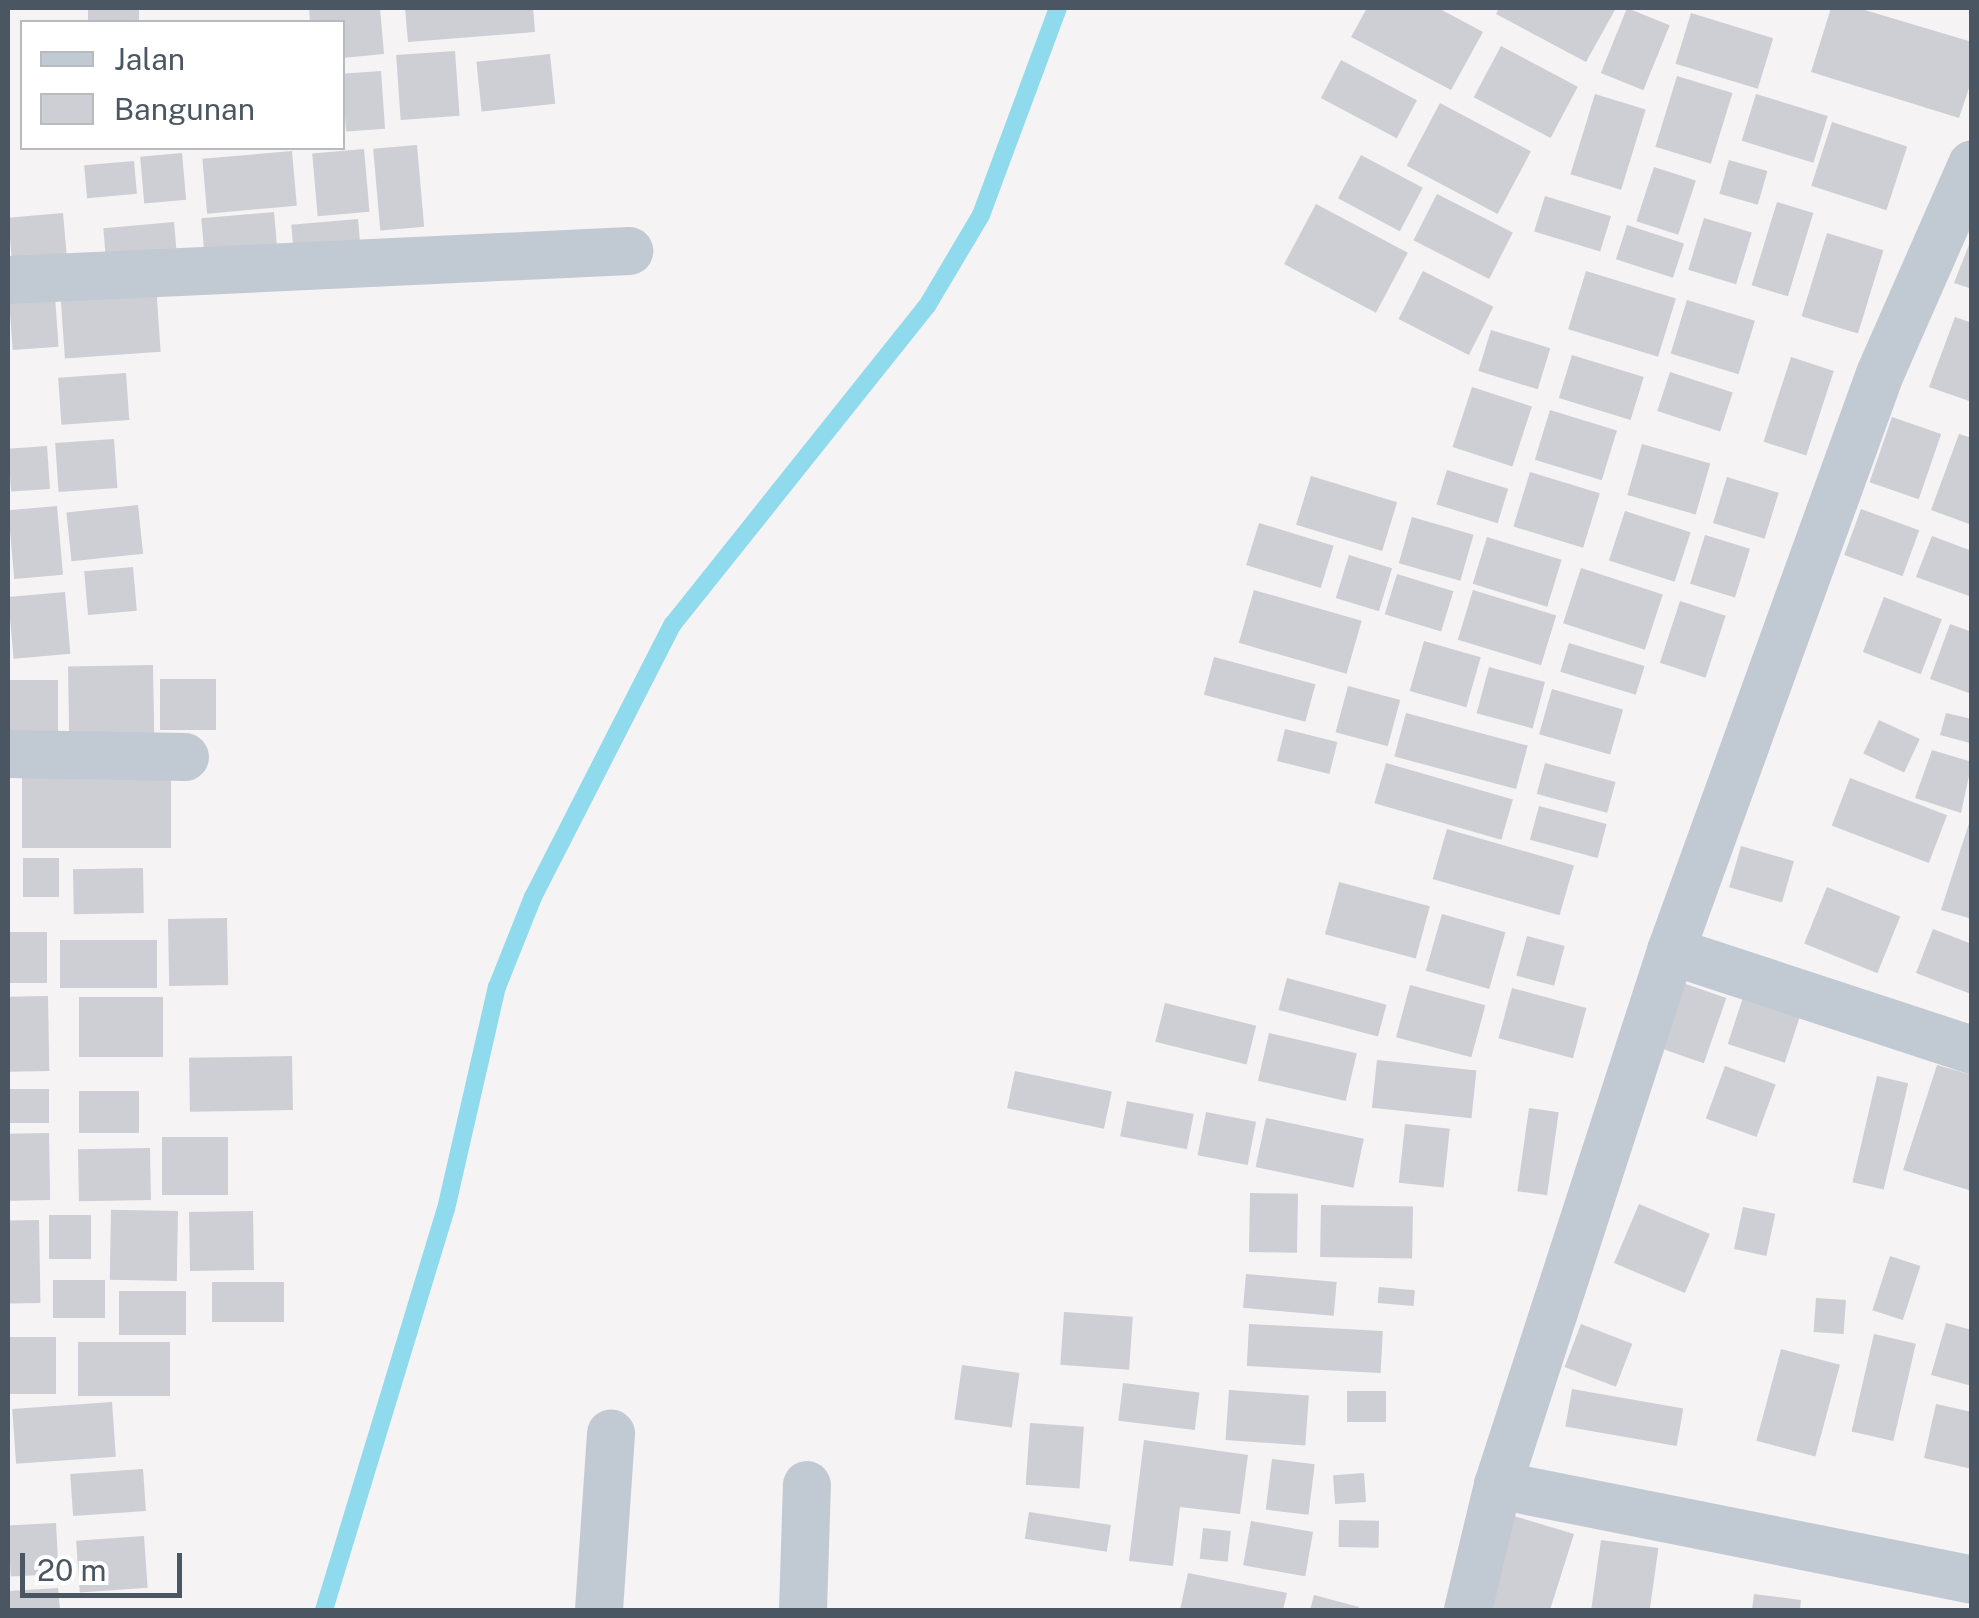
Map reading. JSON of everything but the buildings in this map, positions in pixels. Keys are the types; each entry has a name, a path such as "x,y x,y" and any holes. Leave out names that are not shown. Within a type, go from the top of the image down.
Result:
{"street":[{"path":"1468,1610 1498,1485 1671,951 1880,374 1972,164"},
{"path":"8,280 629,251"},
{"path":"8,754 185,757"},
{"path":"1671,951 1972,1050"},
{"path":"599,1610 611,1434"},
{"path":"804,1610 807,1485"},
{"path":"1498,1485 1972,1580"}],"waterway":[{"path":"324,1610 446,1209 497,987 533,897 673,624 927,306 981,215 1058,8"}]}
